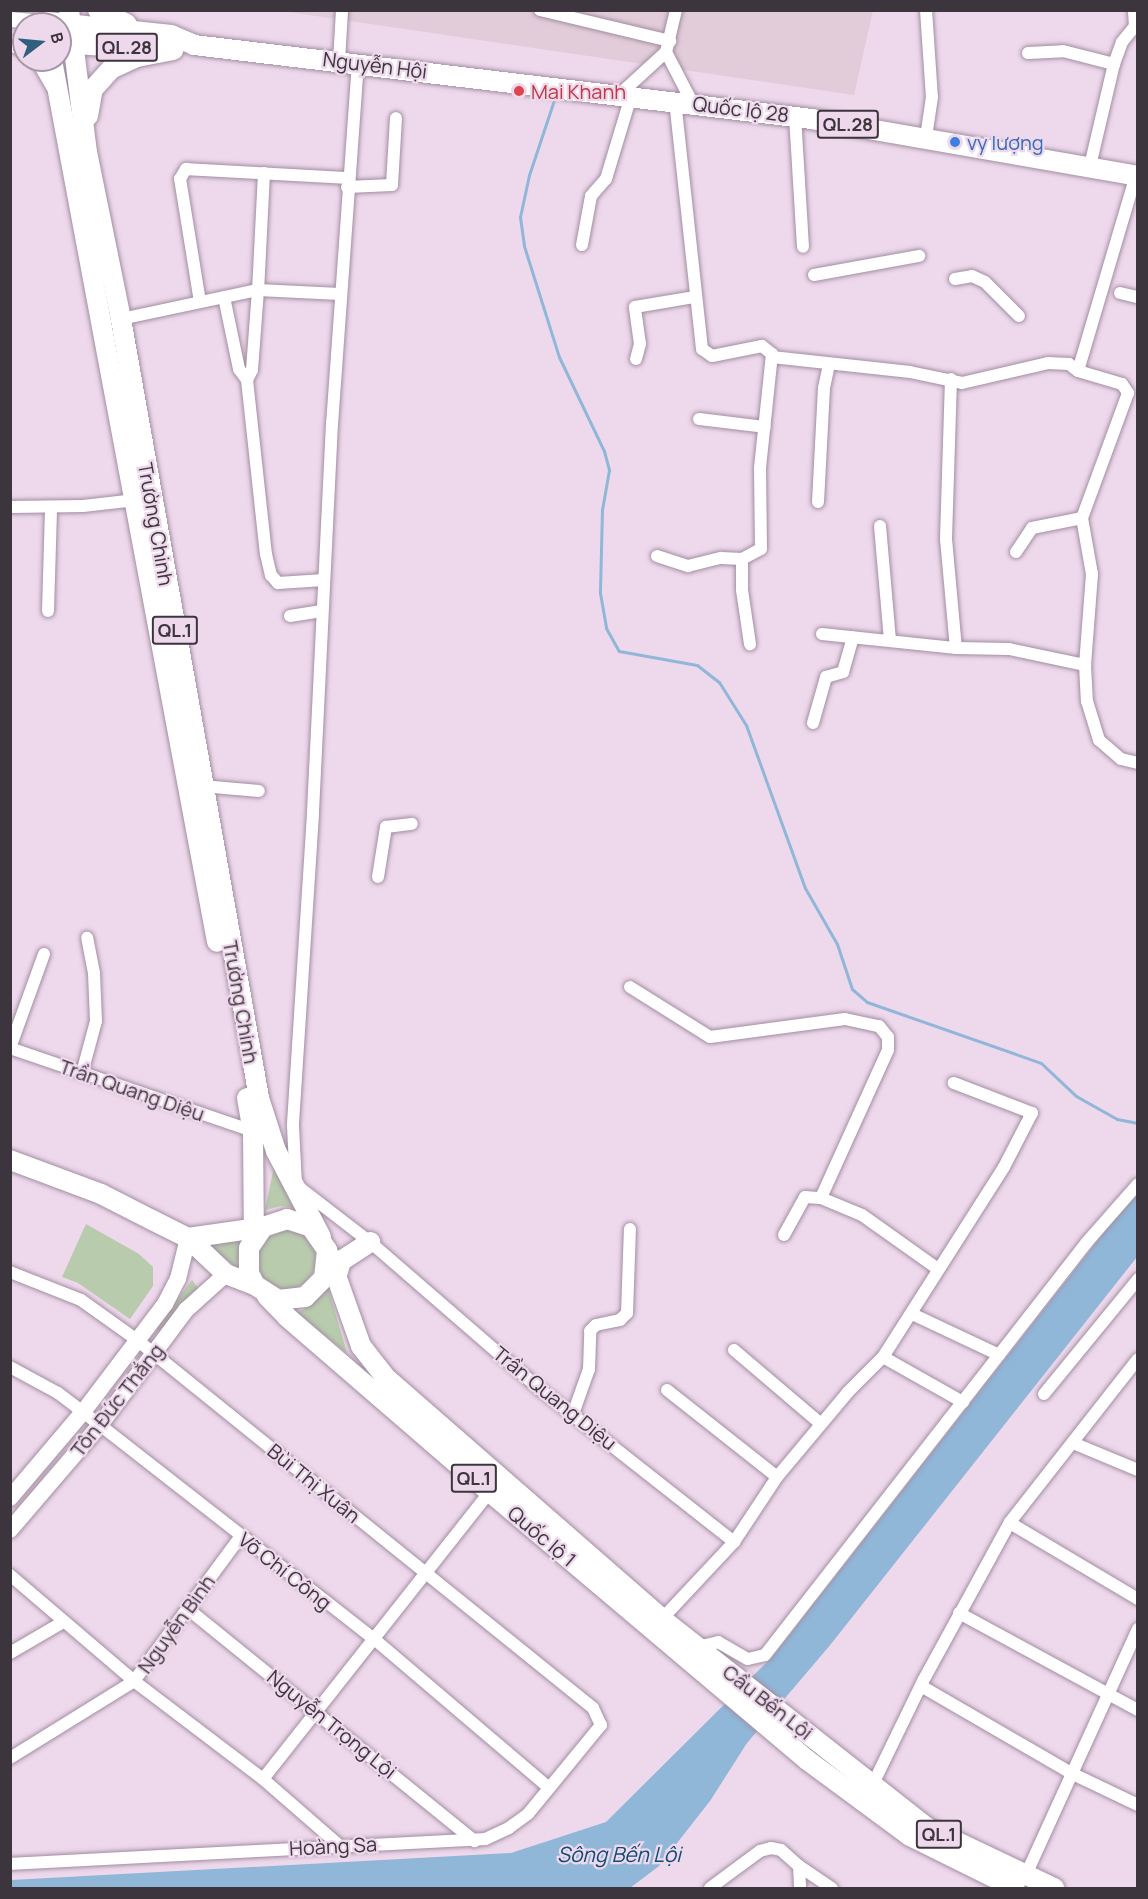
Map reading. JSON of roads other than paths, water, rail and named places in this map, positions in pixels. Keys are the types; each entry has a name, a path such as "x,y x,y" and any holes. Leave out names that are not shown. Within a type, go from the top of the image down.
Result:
{"main road":[{"path":"98,10 115,21 172,43"},
{"name":"Nguyễn Hội","path":"72,30 556,87"},
{"path":"87,152 88,106 100,79 137,57 172,43"},
{"name":"Trường Chinh","path":"72,50 87,152 121,319 259,1098 276,1151 296,1185 324,1244"},
{"name":"Trường Chinh","path":"54,72 253,1131 257,1231"},
{"name":"Quốc lộ 28","path":"556,87 795,116 1136,175"},
{"path":"10,1160 100,1194 188,1238 226,1274 260,1289 292,1301 311,1293 324,1278 324,1244 300,1221 281,1220 257,1231 188,1238"},
{"name":"QL.1","path":"257,1231 247,1261 260,1289"},
{"name":"Tôn Đức Thắng","path":"10,1498 83,1412 165,1304 178,1279 188,1238"},
{"path":"337,1275 341,1261 370,1242"},
{"name":"Quốc lộ 1","path":"324,1244 361,1346 385,1377 662,1619 691,1652"},
{"name":"Tôn Đức Thắng","path":"10,1530 100,1425 186,1310 226,1274"},
{"name":"Quốc lộ 1","path":"260,1289 287,1317 490,1492 691,1652"},
{"name":"Cầu Bến Lội","path":"691,1652 873,1784"},
{"name":"Cầu Bến Lội","path":"691,1652 807,1760 910,1836 995,1877"},
{"name":"QL.1","path":"873,1784 995,1877 1020,1884 1054,1888"}],"street":[{"path":"296,1185 293,1126 347,182 348,61 342,10"},
{"path":"540,10 668,47"},
{"path":"657,556 688,566 721,558 742,559 758,553 762,544 760,468 772,357 771,351 762,346 712,356 705,352 695,297 684,102 668,47 676,10"},
{"path":"926,10 932,97 926,137"},
{"path":"1090,166 1113,64 1122,42 1135,26 1134,10"},
{"path":"582,245 591,196 606,179 625,96 668,47"},
{"path":"1028,53 1063,51 1113,64"},
{"path":"45,72 58,96"},
{"path":"795,116 803,247"},
{"path":"200,302 182,173 192,168 392,185 396,118"},
{"path":"247,380 252,370 264,173"},
{"path":"1078,370 1136,175"},
{"path":"814,275 919,255"},
{"path":"955,279 972,276 985,282 1019,316"},
{"path":"121,319 258,290 340,294"},
{"path":"1120,293 1137,297"},
{"path":"224,297 239,369 247,380 271,574 286,584 324,580"},
{"path":"636,359 640,344 635,307 695,297"},
{"path":"772,357 972,383 1048,363 1069,364 1078,370 1122,384 1128,393 1082,518 1092,574 1085,665 1087,701 1099,740 1121,759 1137,764"},
{"path":"818,502 824,388 829,364"},
{"path":"951,380 946,539 956,648"},
{"path":"699,419 765,427"},
{"path":"10,507 51,507 136,500"},
{"path":"48,611 51,507"},
{"path":"1016,552 1032,528 1050,521 1082,518"},
{"path":"880,526 890,640"},
{"path":"742,559 742,590 750,644"},
{"path":"290,616 322,610"},
{"path":"822,634 956,648 1009,650 1085,665"},
{"path":"813,723 826,677 843,672 854,637"},
{"path":"202,786 259,791"},
{"path":"378,877 386,827 412,824"},
{"path":"82,1073 96,1021 94,973 87,938"},
{"path":"10,1048 44,954"},
{"path":"630,987 710,1037 846,1019 879,1026 888,1037 888,1050 821,1198"},
{"name":"Trần Quang Diệu","path":"10,1048 253,1131"},
{"path":"662,1619 734,1542 777,1477 821,1424 883,1357 1004,1167 1032,1113 954,1083"},
{"path":"691,1652 718,1642 748,1659 765,1655 1087,1242 1137,1184"},
{"name":"Trần Quang Diệu","path":"296,1185 370,1242 573,1414 734,1542"},
{"path":"784,1234 805,1197 821,1198 872,1221 938,1269"},
{"path":"573,1414 589,1369 590,1331 596,1325 620,1320 627,1313 630,1229"},
{"name":"Bùi Thị Xuân","path":"10,1272 81,1300 137,1340 594,1708 601,1719"},
{"path":"1044,1394 1137,1279"},
{"path":"912,1314 999,1355"},
{"path":"734,1350 821,1424"},
{"path":"883,1357 963,1402"},
{"path":"873,1784 959,1613 1010,1522 1137,1359"},
{"name":"Võ Chí Công","path":"10,1367 58,1393 240,1537 373,1638 549,1788"},
{"path":"667,1390 777,1477"},
{"path":"1073,1443 1137,1470"},
{"path":"263,1779 490,1492"},
{"path":"1010,1522 1137,1599"},
{"name":"Nguyễn Bình","path":"10,1758 134,1681 240,1537"},
{"path":"10,1575 134,1681 263,1779 340,1846"},
{"name":"Nguyễn Trọng Lội","path":"188,1609 475,1841"},
{"path":"959,1613 1105,1695 1137,1710"},
{"path":"10,1653 63,1622"},
{"path":"1020,1884 1073,1774 1105,1695 1137,1629"},
{"path":"921,1686 1073,1774 1137,1805"},
{"name":"Hoàng Sa","path":"10,1864 475,1841 518,1822 598,1731 601,1719"},
{"path":"710,1888 760,1851 771,1848 781,1850 799,1866 832,1888"},
{"path":"799,1866 800,1888"}],"water":[{"name":"Sông Bến Lội","path":"1137,1190 1137,1257 831,1644 747,1743 710,1801 659,1866 630,1888 11,1888 11,1880 511,1853 606,1822 773,1656"}],"waterway":[{"path":"555,97 529,175 520,217 524,246 559,357 604,451 609,470 602,509 600,593 606,628 619,651 697,665 719,682 746,725 805,888 837,944 852,989 867,1002 1041,1063 1076,1096 1117,1119 1138,1123"}],"place":[{"name":"Mai Khanh","path":"519,91"},
{"name":"vy lượng","path":"955,142"}]}
